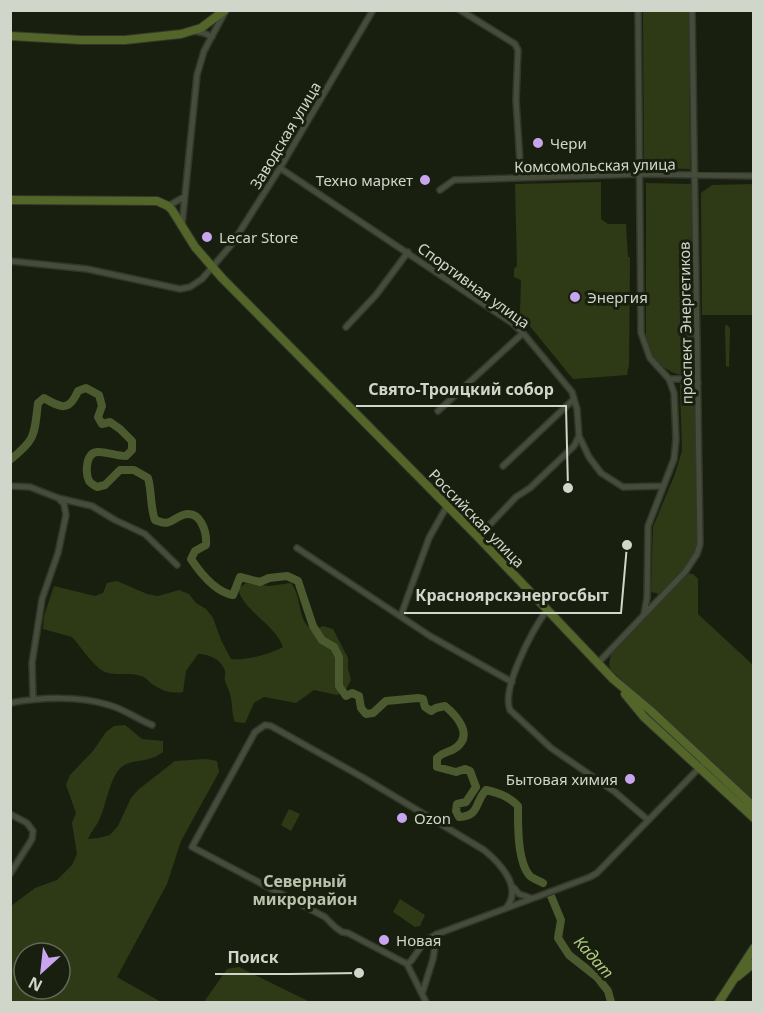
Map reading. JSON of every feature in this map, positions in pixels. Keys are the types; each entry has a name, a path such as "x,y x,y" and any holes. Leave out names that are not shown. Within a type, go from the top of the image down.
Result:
{"street":[{"path":"194,31 225,10"},
{"path":"182,225 197,75 204,51 225,10"},
{"name":"Заводская улица","path":"213,268 232,244 280,168 373,10"},
{"path":"460,10 515,44 518,50 516,100 521,178"},
{"name":"проспект Энергетиков","path":"638,10 641,333 650,358 669,379 676,406 676,451 648,526 647,592 644,614"},
{"name":"проспект Энергетиков","path":"598,663 692,562 700,544 692,10"},
{"path":"10,36 125,40 194,31 212,37"},
{"name":"Спортивная улица","path":"280,168 512,323 568,386 574,399 579,436"},
{"name":"Комсомольская улица","path":"440,190 454,180 640,174 753,176"},
{"path":"10,200 157,201 168,206 184,197"},
{"name":"Российская улица","path":"168,206 195,247 213,268 478,537 613,679 644,717 702,765"},
{"path":"346,327 369,303 408,252"},
{"path":"10,261 87,269 180,289 195,285 213,268"},
{"path":"438,411 523,333"},
{"path":"669,379 698,383"},
{"path":"503,466 574,399"},
{"path":"579,436 589,457 601,473 623,487 663,486"},
{"path":"478,537 516,497 530,488 574,446 579,436"},
{"path":"10,486 30,487 58,498 92,506 145,534 177,565"},
{"path":"33,699 32,663 42,598 58,553 66,515 64,504 58,498"},
{"path":"401,615 429,538 447,506"},
{"path":"297,548 464,657 512,682"},
{"path":"647,592 654,597 661,596"},
{"path":"547,610 530,635 512,682 507,703 516,717 551,748 615,792 648,820"},
{"path":"10,703 33,699 65,699 105,704 152,724"},
{"path":"426,1002 407,964 342,932 325,917 192,847 250,738 261,727 271,726 469,840 495,859 519,894 532,898"},
{"path":"702,765 753,807"},
{"path":"702,765 753,818"},
{"path":"407,964 425,941 437,934 597,873 702,765"},
{"path":"10,814 27,823 33,831 32,839 10,874"},
{"path":"506,909 513,897 513,887"},
{"path":"422,994 433,959 437,934"},
{"path":"719,1002 753,948"},
{"path":"736,977 753,963"}],"green space":[{"path":"643,11 689,11 690,169 644,168"},
{"name":"Энергия","path":"601,182 601,219 608,224 626,224 628,257 630,257 629,365 627,375 573,379 520,314 521,280 514,277 514,269 517,266 515,184"},
{"path":"646,183 691,184 694,376 676,374 655,360 646,336"},
{"path":"753,184 753,315 702,315 701,193 712,185"},
{"path":"725,326 730,328 729,367 726,366"},
{"path":"684,382 695,389 698,544 687,565 660,594 651,592 653,527 682,451 680,384"},
{"path":"686,573 693,574 698,579 698,614 753,665 753,802 611,670 609,665 611,654"},
{"path":"117,581 147,594 158,596 179,590 189,594 213,618 231,659 258,656 283,647 273,631 247,605 238,589 246,583 269,586 291,583 307,626 313,631 323,626 333,629 348,658 351,680 346,689 337,695 314,690 296,703 264,697 254,703 245,723 235,722 225,671 218,660 210,656 198,654 186,671 183,692 163,690 144,677 104,672 72,637 43,629 44,616 54,586 95,596 103,593 107,583"},
{"path":"125,725 142,739 163,741 163,752 152,758 123,766 119,770 112,782 99,821 88,839 110,835 118,826 131,798 175,761 206,759 217,761 219,772 181,841 167,884 117,977 161,1002 11,1002 11,906 35,888 57,880 72,865 77,854 72,823 76,813 66,785 70,775 93,751 106,732 114,726"},
{"path":"289,809 300,814 291,831 281,825"},
{"path":"400,899 425,915 420,926 415,927 393,912"},
{"path":"239,967 310,1002 204,1002 227,969"}],"waterway":[{"name":"Кадат","path":"10,460 25,447 32,436 38,403 44,398 64,406 75,398 78,391 86,388 99,395 102,406 98,417 102,424 110,422 120,429 132,441 132,450 126,456 93,453 87,463 90,482 97,487 105,485 120,470 134,470 148,478 155,520 168,523 183,515 194,515 202,523 206,545 195,551 191,559 209,582 226,593 233,595 240,577 260,582 269,578 287,576 298,581 313,626 322,640 334,647 339,657 339,686 346,696 352,693 359,696 361,708 366,714 373,713 386,701 423,699 425,707 431,711 445,706 459,721 464,732 460,744 437,758 437,767 456,772 465,769 470,771 476,787 466,802 457,804 456,811 459,817 474,811 486,790 503,795 518,806 519,843 523,862 530,876 543,883"},
{"name":"Кадат","path":"551,896 561,920 558,938 569,955 597,977 608,991 611,1002"}],"place":[{"name":"Чери","path":"538,143"},
{"name":"Техно маркет","path":"425,180"},
{"name":"Lecar Store","path":"207,237"},
{"name":"Энергия","path":"575,297"},
{"name":"Свято-Троицкий собор","path":"568,488"},
{"name":"Красноярскэнергосбыт","path":"627,545"},
{"name":"Бытовая химия","path":"630,779"},
{"name":"Ozon","path":"402,818"},
{"name":"Новая","path":"384,940"},
{"name":"Поиск","path":"359,973"}],"district":[{"name":"Северный микрорайон","path":"305,890"}]}
